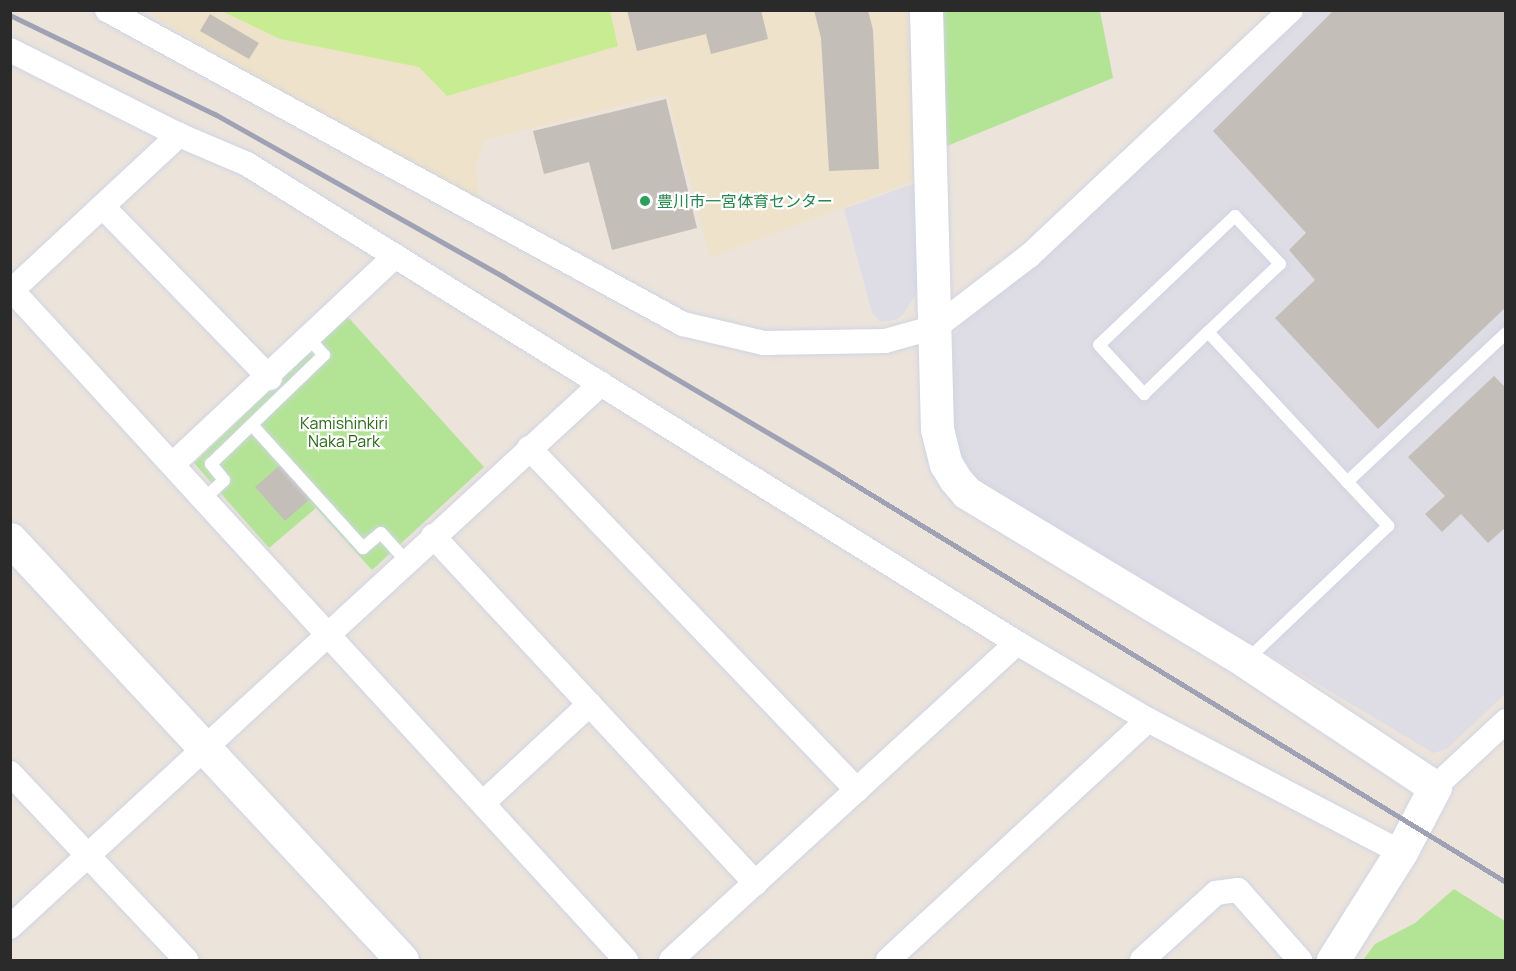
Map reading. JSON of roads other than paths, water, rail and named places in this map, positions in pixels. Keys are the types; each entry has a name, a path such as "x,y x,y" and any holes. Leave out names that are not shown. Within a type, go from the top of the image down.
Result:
{"street":[{"path":"107,10 683,324 764,343 885,341 936,327 1029,256 1291,10"},
{"path":"926,10 939,438 946,464 967,493 1245,661 1435,787"},
{"path":"10,50 179,135 247,164 1017,644 1148,720 1401,852"},
{"path":"179,135 12,290 174,463 626,960"},
{"path":"103,207 270,378"},
{"path":"174,463 270,378 308,338 395,256"},
{"path":"10,927 327,633 601,384"},
{"path":"530,448 857,790"},
{"path":"433,536 756,883"},
{"path":"10,540 402,960"},
{"path":"671,960 1017,644"},
{"path":"484,802 590,704"},
{"path":"888,960 1148,720"},
{"path":"1333,960 1401,852 1435,787 1506,721"},
{"path":"10,773 186,960"},
{"path":"1142,960 1216,893 1238,890 1300,960"}],"lane":[{"path":"1235,216 1280,264 1209,332 1144,394 1099,345 1235,216"},
{"path":"1209,332 1388,526 1245,661"},
{"path":"1347,482 1506,333"},
{"path":"205,498 224,480 211,464 324,355 308,338"},
{"path":"252,425 363,548 381,533 406,561"}],"railway":[{"path":"10,15 215,114 504,277 833,471 1506,882"}],"place":[{"name":"豊川市一宮体育センター","path":"645,201"}],"park label":[{"name":"Kamishinkiri Naka Park","path":"344,432"}]}
